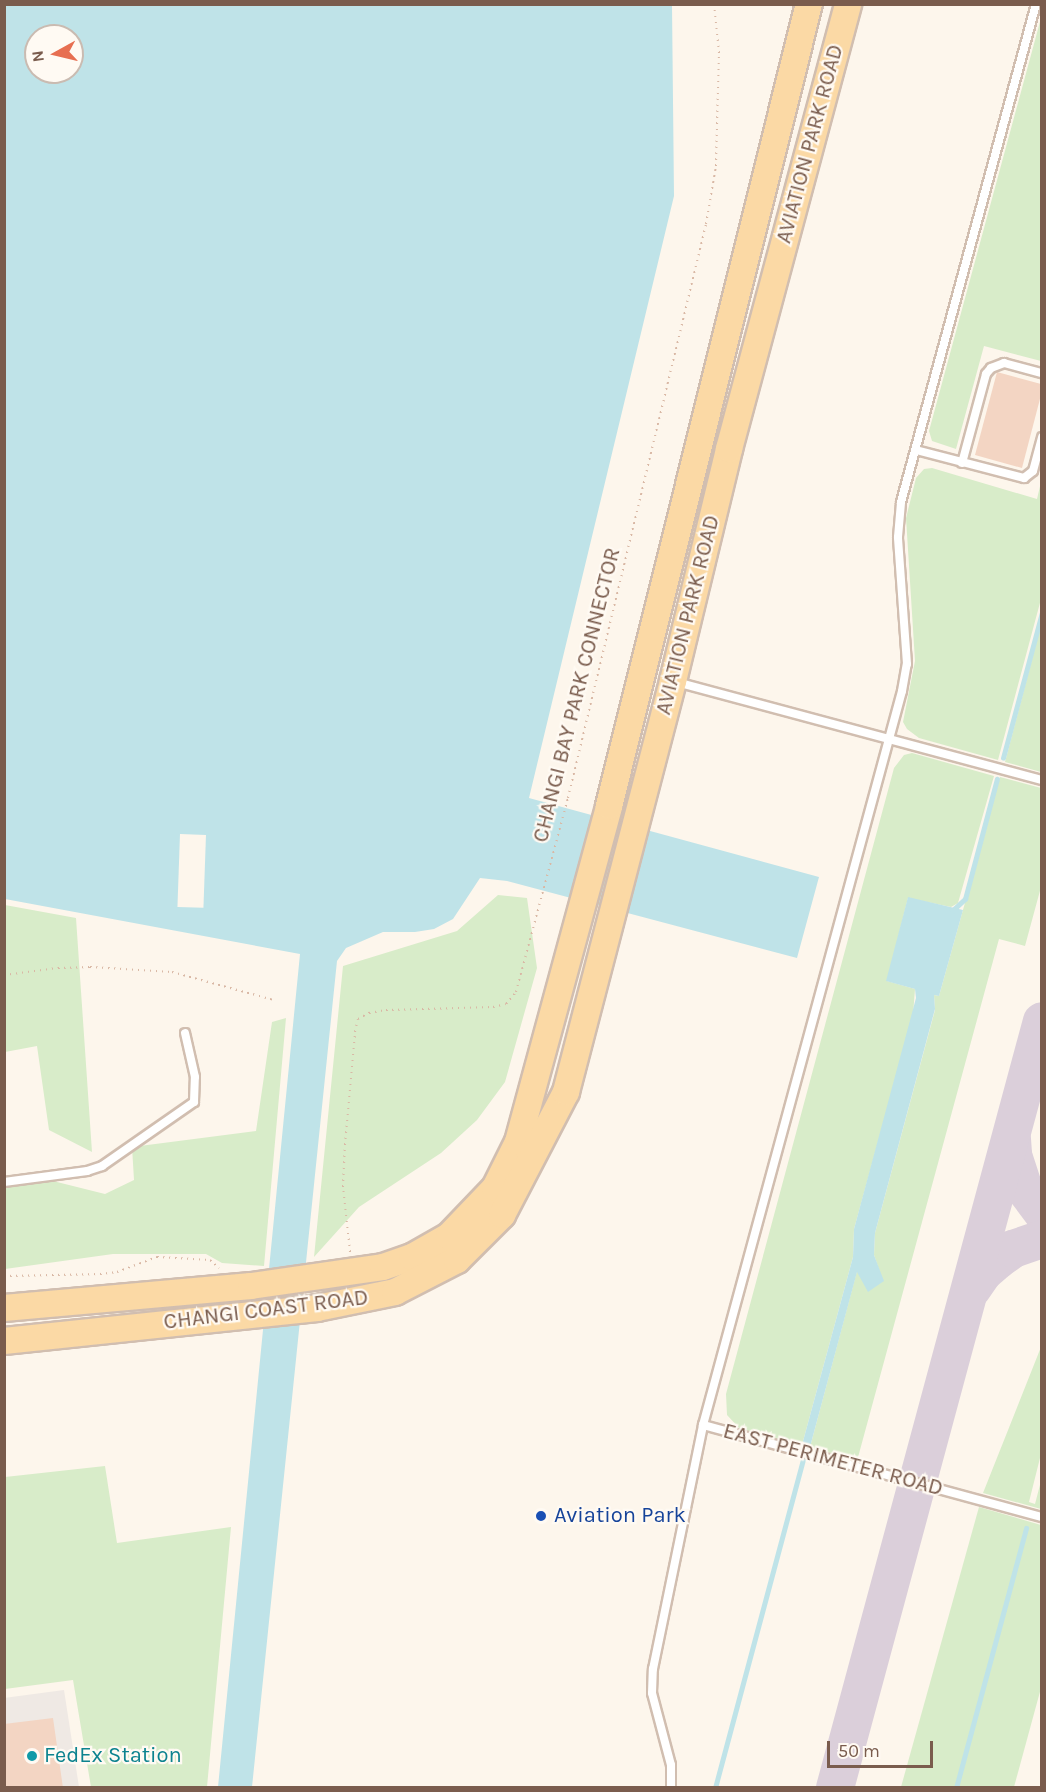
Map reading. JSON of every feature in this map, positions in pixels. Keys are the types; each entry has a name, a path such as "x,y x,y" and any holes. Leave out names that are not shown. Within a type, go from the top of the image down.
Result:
{"main road":[{"name":"AVIATION PARK ROAD","path":"495,1188 518,1142 609,806 809,4"},
{"name":"AVIATION PARK ROAD","path":"502,1215 566,1092 673,681 729,449 848,4"},
{"name":"CHANGI COAST ROAD","path":"4,1308 62,1301 251,1286 382,1267 412,1257 449,1236 495,1188"},
{"name":"CHANGI COAST ROAD","path":"4,1341 317,1308 395,1292 457,1260 502,1215"},
{"path":"62,1301 57,1309 55,1323 58,1329 68,1334"}],"lane":[{"path":"703,1425 890,740 907,664 898,520 1036,4"},
{"path":"962,463 986,374 991,368 1004,363 1041,373"},
{"path":"916,450 1024,478 1033,471 1041,437"},
{"path":"673,681 1041,780"},
{"path":"4,1182 87,1171 102,1166 194,1102 195,1077 185,1033"},
{"name":"EAST PERIMETER ROAD","path":"671,1788 671,1765 654,1702 652,1682 703,1425 1041,1517"}],"path":[{"name":"CHANGI BAY PARK CONNECTOR","path":"351,1258 343,1187 355,1032 358,1019 369,1013 386,1010 473,1009 506,1004 516,992 568,798 706,224 716,155 719,53 714,4"},
{"path":"4,975 58,968 90,967 172,972 274,1000"},
{"path":"4,1276 117,1272 157,1257 174,1256 210,1260 221,1271"}],"shaded area":[{"path":"64,1690 79,1787 5,1787 4,1698"}],"green space":[{"path":"1041,18 1041,361 984,346 956,449 932,441 929,431"},
{"path":"932,468 1037,499 1041,482 1041,599 998,760 919,738 907,729 903,722 915,661 906,518 916,478 924,469"},
{"path":"1041,625 1041,772 1005,762"},
{"path":"912,753 994,776 958,903 951,907 908,898 887,981 915,989 913,1015 854,1229 853,1257 802,1445 740,1429 727,1415 726,1394 894,768 904,755"},
{"path":"1000,777 1041,788 1041,887 1025,946 999,939 857,1461 810,1447 857,1271 883,1281 874,1255 875,1233 935,1010 934,995 939,996"},
{"path":"498,895 527,898 537,968 505,1082 477,1120 441,1153 359,1207 314,1257 343,966 457,931"},
{"path":"5,905 76,918 92,1152 49,1130 37,1046 5,1052"},
{"path":"286,1018 264,1266 222,1263 206,1254 113,1254 5,1269 4,1187 53,1181 105,1194 134,1180 132,1147 256,1131 272,1022"},
{"path":"1041,1347 1041,1454 1029,1502 1035,1504 1041,1481 1041,1509 983,1493"},
{"path":"105,1466 117,1543 231,1527 207,1787 91,1787 73,1680 5,1689 5,1477"},
{"path":"979,1507 1041,1525 1041,1688 1014,1787 901,1787"}],"water":[{"path":"4,5 672,5 674,196 529,798 819,877 797,958 507,881 480,878 453,919 434,929 415,932 383,932 346,948 337,961 252,1787 218,1787 300,954 5,899"},
{"path":"908,897 963,910 939,996 934,995 935,1009 875,1233 874,1255 884,1281 868,1292 857,1272 810,1447 802,1445 853,1257 854,1229 916,998 915,989 886,981"}],"pier":[{"path":"180,834 206,835 203,908 177,907"}],"building":[{"path":"997,372 1041,384 1041,395 1022,468 975,455"},
{"name":"FedEx Station","path":"53,1718 63,1788 4,1788 4,1724"}],"waterway":[{"path":"1003,758 1042,612"},
{"path":"952,911 965,899 997,779"},
{"path":"715,1788 803,1460"},
{"path":"956,1788 1026,1528"}],"taxiway":[{"path":"835,1788 1042,1021"},
{"path":"1012,1139 1013,1155 1024,1188 1042,1212"},
{"path":"972,1289 983,1273 1013,1249 1042,1239"}],"place":[{"name":"Aviation Park","path":"541,1516"},
{"name":"FedEx Station","path":"32,1756"}]}
